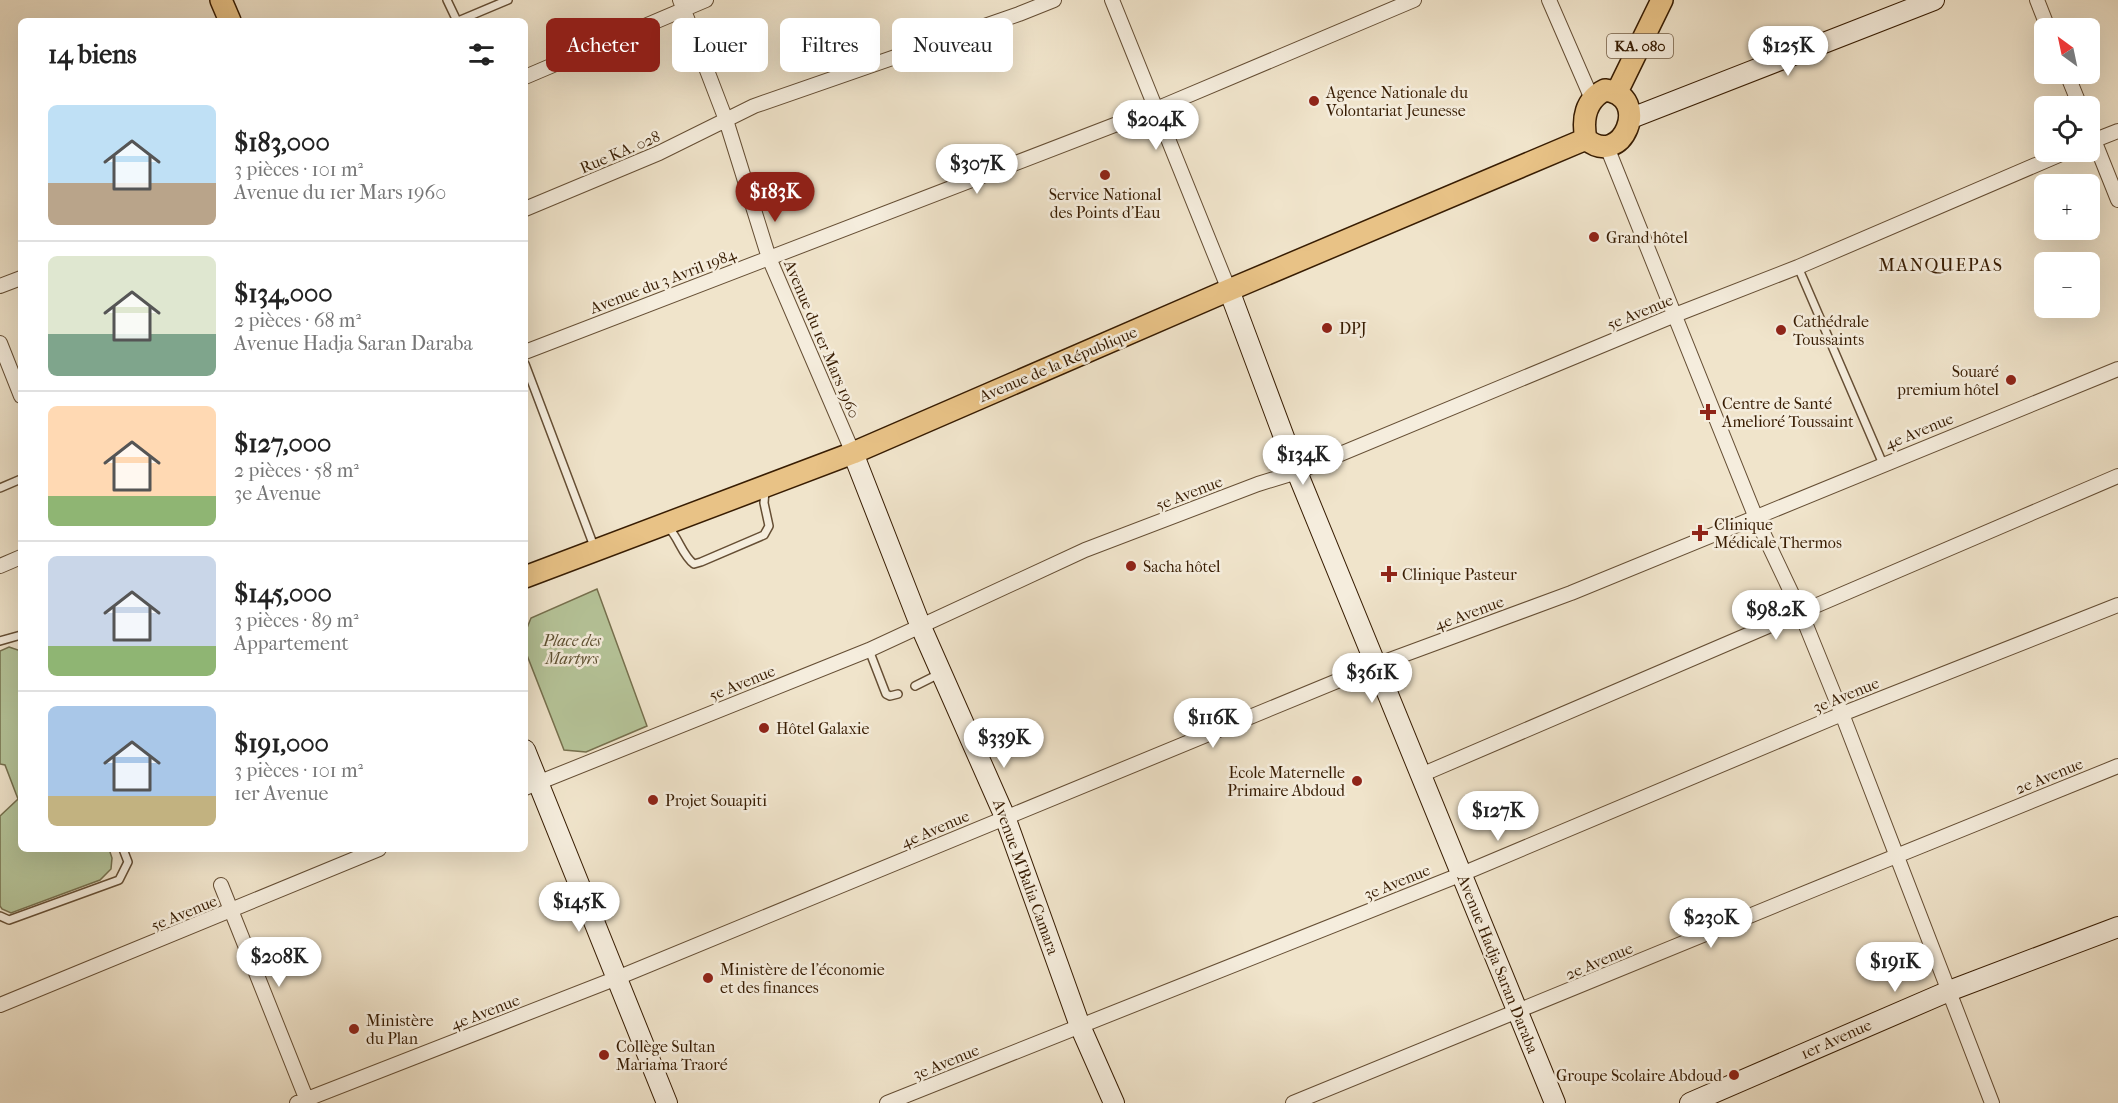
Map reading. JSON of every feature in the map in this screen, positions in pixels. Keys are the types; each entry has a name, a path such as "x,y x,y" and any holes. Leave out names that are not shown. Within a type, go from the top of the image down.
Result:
{"main road":[{"path":"221,0 229,18"},
{"name":"KA. 080","path":"1617,92 1662,0"},
{"path":"1605,90 1617,92 1629,104 1629,120 1621,139 1607,147 1598,146 1586,139 1584,128 1586,112 1596,94 1605,90"},
{"name":"Avenue de la République","path":"528,576 852,453 1586,139"}],"street":[{"path":"528,76 681,4 706,0"},
{"name":"Rue KA. 028","path":"528,208 659,153 754,106 1054,0"},
{"path":"1112,0 1229,290"},
{"name":"Avenue du 3 Avril 1984","path":"528,351 1156,109 1414,0"},
{"path":"1548,0 1592,99"},
{"path":"1629,120 1934,0"},
{"path":"2037,0 2044,18"},
{"name":"Avenue du 1er Mars 1960","path":"681,4 726,120 769,258 852,453"},
{"path":"2100,135 2118,131"},
{"path":"1607,147 1756,518 1801,613 1842,714 1992,1103"},
{"path":"2100,158 2118,200"},
{"name":"5e Avenue","path":"531,785 869,650 1085,550 1258,484 1297,472 1675,315 1798,267 2043,162"},
{"path":"0,286 18,279"},
{"name":"Avenue Hadja Saran Daraba","path":"1229,290 1297,472 1555,1103"},
{"path":"0,343 18,388"},
{"name":"4e Avenue","path":"304,1102 617,978 1376,665 1571,593 2118,369"},
{"name":"Avenue M'Balia Camara","path":"852,453 921,627 1005,817 1080,1026 1114,1103"},
{"path":"1421,775 2118,476"},
{"path":"0,566 18,558"},
{"name":"3e Avenue","path":"887,1103 1462,874 1842,714 2118,604"},
{"name":"2e Avenue","path":"1293,1103 1896,854 2118,766"},
{"path":"528,768 531,785 617,978 667,1103"},
{"name":"5e Avenue","path":"0,1005 372,852"},
{"path":"221,885 304,1102"},
{"name":"1er Avenue","path":"1690,1103 1949,991 2118,927"}],"lane":[{"path":"447,0 456,18"},
{"path":"464,18 508,0"},
{"path":"1798,267 1883,464"},
{"path":"528,372 595,549"},
{"path":"0,488 18,480"},
{"path":"664,524 675,534 688,559 694,564 701,562 764,535 769,526 764,503 765,486"},
{"path":"0,641 18,636"},
{"path":"869,650 886,694 890,696 898,694"},
{"path":"915,686 941,673"},
{"path":"0,916 9,920 119,880 128,862 124,852"}],"green space":[{"name":"Place des Martyrs","path":"597,589 647,726 586,752 564,750 528,658 528,626 531,618"},
{"path":"9,647 18,650 18,799 5,765 0,764 0,651"},
{"path":"18,799 18,852 110,852 111,869 100,880 11,913 2,909 0,906 0,816"}],"place":[{"name":"Agence Nationale du Volontariat Jeunesse","path":"1314,101"},
{"name":"Service National des Points d'Eau","path":"1105,175"},
{"name":"Grand hôtel","path":"1594,237"},
{"name":"DPJ","path":"1327,328"},
{"name":"Cathédrale Toussaints","path":"1781,330"},
{"name":"Souaré premium hôtel","path":"2011,380"},
{"name":"Centre de Santé Amelioré Toussaint","path":"1708,412"},
{"name":"Clinique Médicale Thermos","path":"1700,533"},
{"name":"Sacha hôtel","path":"1131,566"},
{"name":"Clinique Pasteur","path":"1389,574"},
{"name":"Hôtel Galaxie","path":"764,728"},
{"name":"Ecole Maternelle Primaire Abdoud","path":"1357,781"},
{"name":"Projet Souapiti","path":"653,800"},
{"name":"Ministère de l'économie et des finances","path":"708,978"},
{"name":"Ministère du Plan","path":"354,1029"},
{"name":"Collège Sultan Mariama Traoré","path":"604,1055"},
{"name":"Groupe Scolaire Abdoud","path":"1734,1075"}],"district":[{"name":"MANQUEPAS","path":"1941,265"}]}
